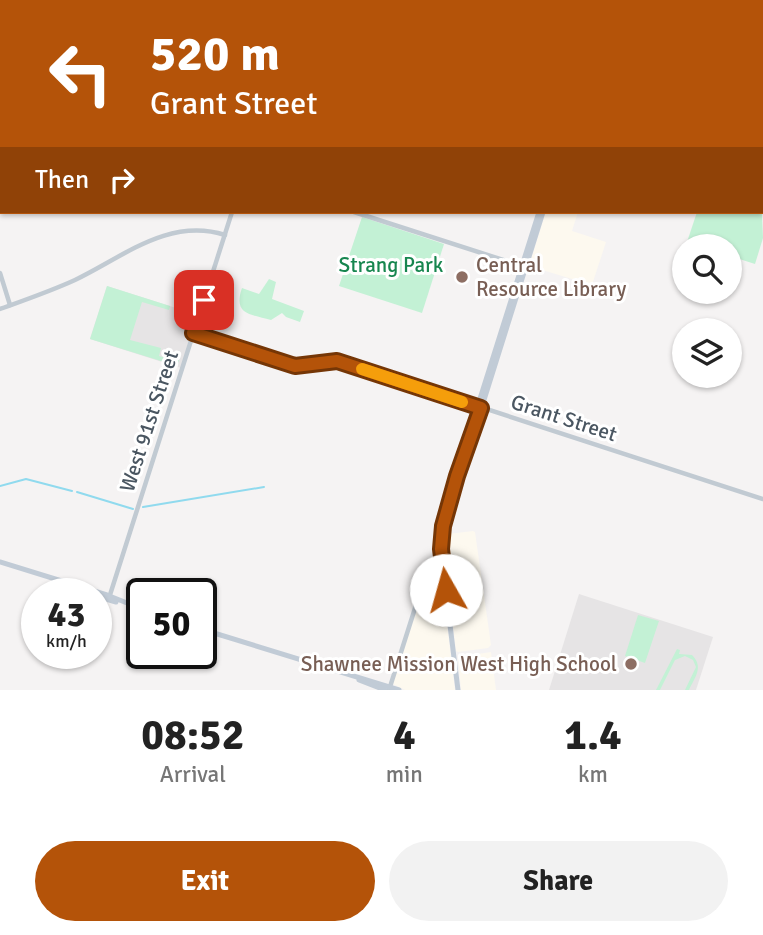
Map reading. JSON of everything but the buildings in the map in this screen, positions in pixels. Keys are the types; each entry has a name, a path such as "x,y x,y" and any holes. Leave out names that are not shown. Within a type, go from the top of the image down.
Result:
{"main road":[{"path":"458,690 442,560 443,526 461,466 461,457 540,214"},
{"path":"0,562 51,578"},
{"path":"217,634 388,689 399,690"}],"street":[{"name":"West 91st Street","path":"112,589 231,214"},
{"path":"360,214 524,267"},
{"path":"0,309 64,285 169,233 197,229 225,235"},
{"path":"0,273 10,305"},
{"name":"Grant Street","path":"193,333 295,366 337,361 763,499"},
{"path":"388,689 430,561 442,560"}],"shaded area":[{"path":"545,214 577,214 572,231 606,242 592,285 529,266"},
{"path":"107,286 198,315 181,368 90,339"},
{"path":"473,531 491,645 488,648 458,652 445,559 445,536"},
{"path":"434,563 440,567 455,690 405,690 393,684 431,565"},
{"name":"Shawnee Mission West High School","path":"579,594 713,637 696,690 549,690"},
{"path":"491,652 496,690 461,690 458,657"}],"green space":[{"path":"696,214 762,214 763,238 755,264 742,260 742,234 690,234"},
{"name":"Strang Park","path":"362,217 444,244 422,313 339,286"},
{"path":"269,279 276,282 272,299 304,311 300,322 282,313 271,320 245,312 241,308 242,288 259,294"},
{"path":"107,286 170,306 169,310 142,302 130,340 161,348 159,356 166,358 168,354 173,355 172,358 179,360 177,366 90,339"},
{"path":"638,615 659,621 645,663 625,656"},
{"path":"677,649 680,650 679,654 692,655 696,659 698,668 689,690 685,690 696,667 693,660 685,656 675,660 660,690 656,690"}],"waterway":[{"path":"0,486 26,479 72,491"},
{"path":"143,507 264,487"},
{"path":"77,492 133,509"}],"slow traffic":[{"path":"362,369 462,402"}],"place":[{"name":"Central Resource Library","path":"462,277"},
{"name":"Shawnee Mission West High School","path":"631,664"}],"route":[{"path":"204,300 193,333 295,366 337,361 481,408 443,526 441,549 446,590"}]}
